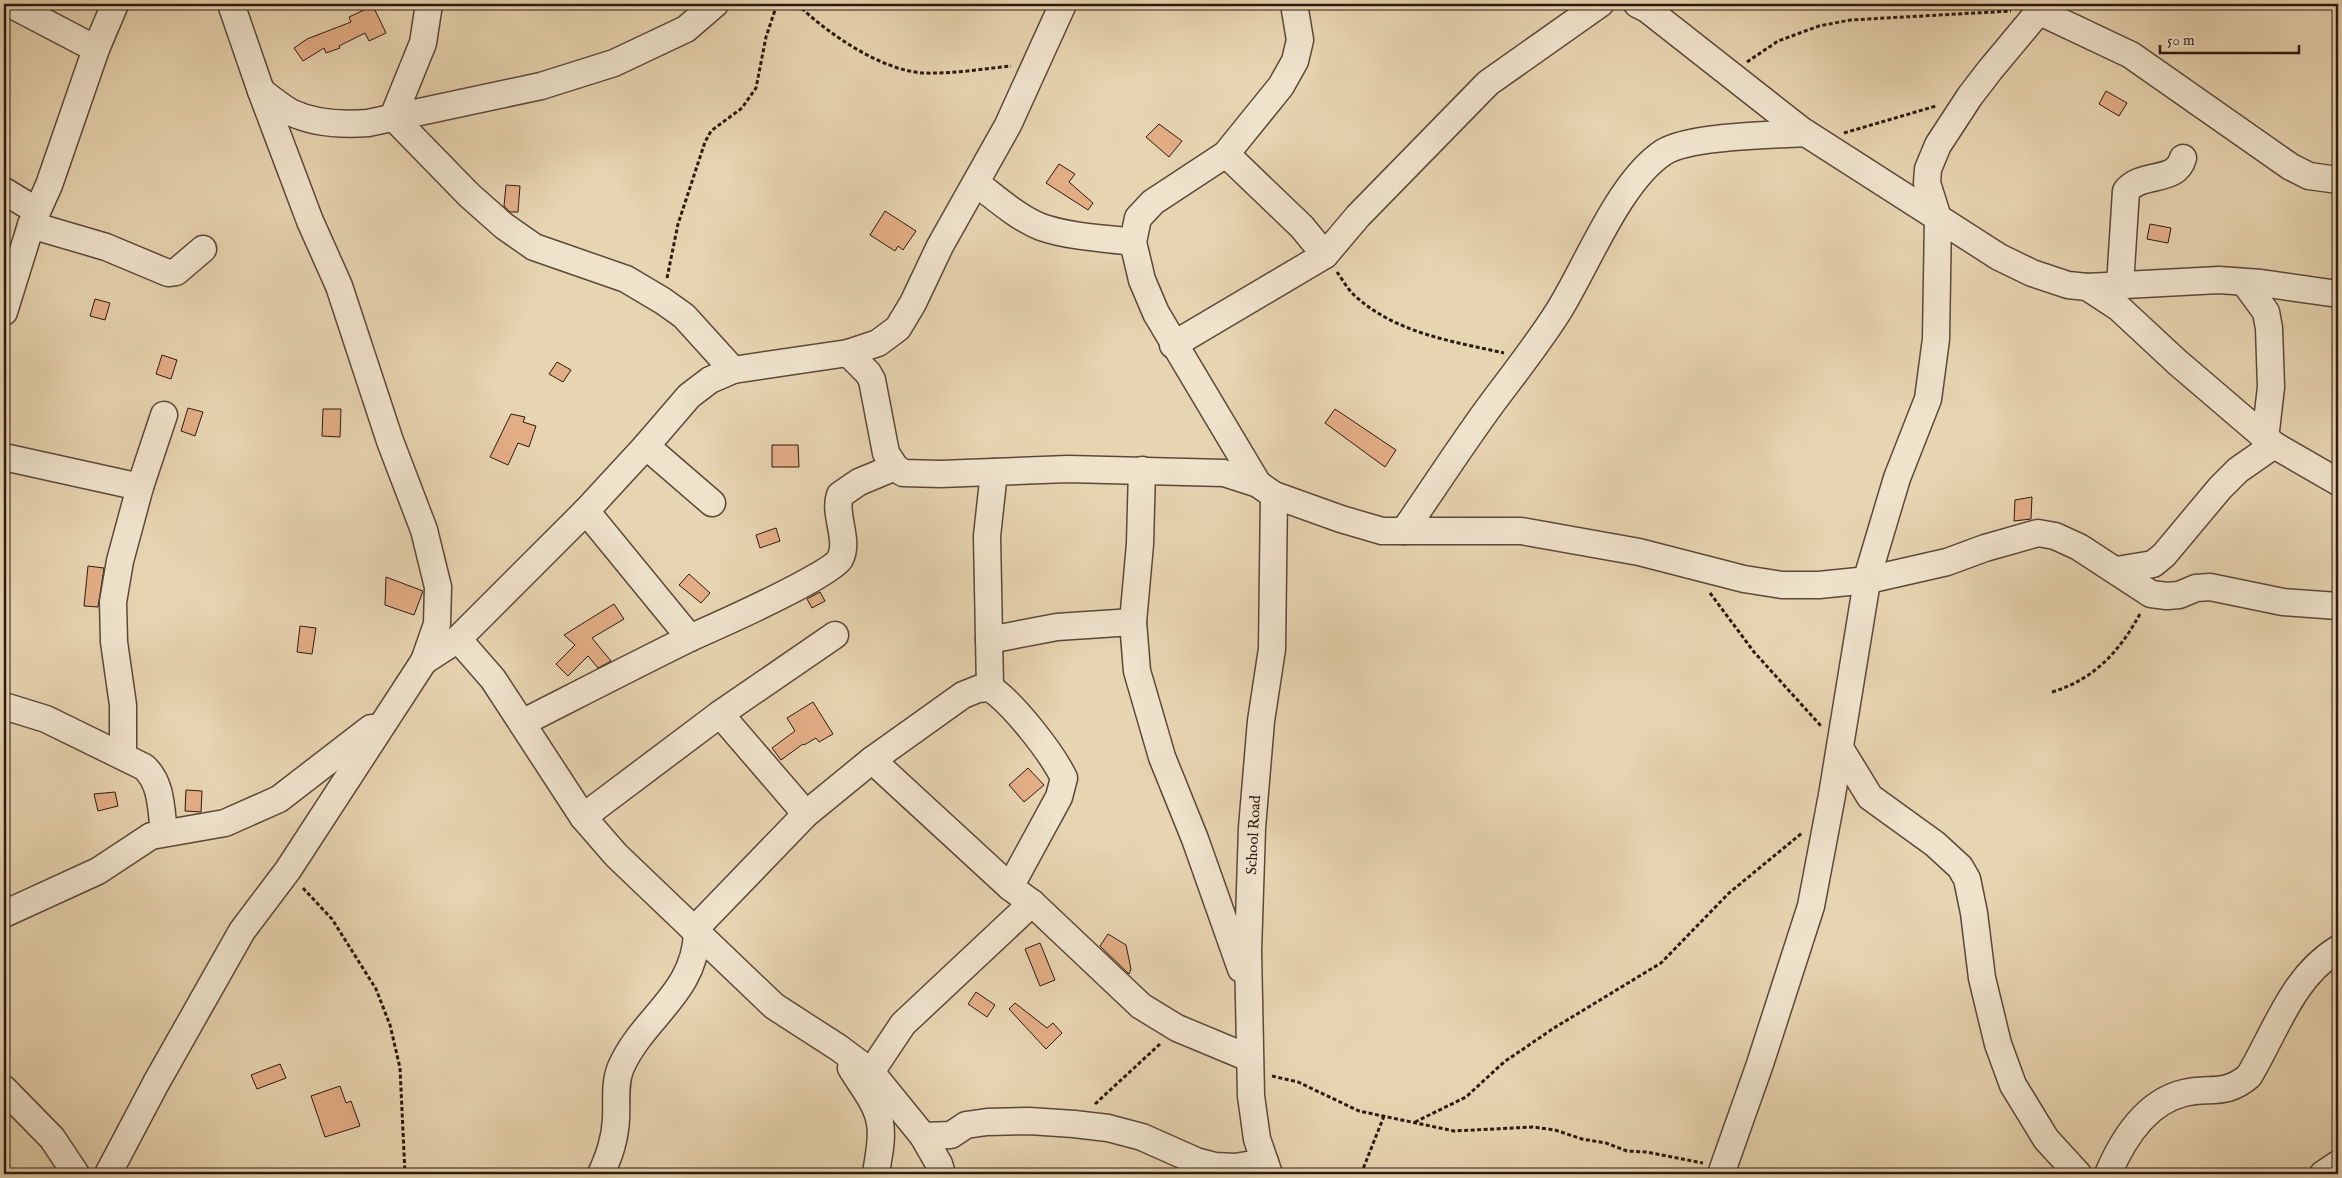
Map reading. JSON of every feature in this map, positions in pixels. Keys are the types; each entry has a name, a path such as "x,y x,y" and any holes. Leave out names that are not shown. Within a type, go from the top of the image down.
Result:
{"street":[{"path":"10,4 96,48"},
{"path":"4,312 34,218 49,185 96,48 115,4"},
{"path":"108,1174 156,1083 242,931 288,870 424,661 437,624 438,587 424,530 390,441 339,286 310,221 261,91 232,4"},
{"path":"393,117 423,43 429,4"},
{"path":"261,91 290,112 311,118 350,125 393,117 541,86 614,63 686,29 714,4"},
{"path":"424,661 458,639 586,511 689,396 710,380 733,370 848,353 878,343 898,328 913,303 940,246 1008,126 1034,64 1063,4"},
{"path":"1266,489 1173,345 1156,313 1142,280 1133,242 1138,218 1153,202 1226,154 1281,86 1295,61 1300,40 1294,4"},
{"path":"1173,345 1326,255 1358,216 1488,83 1600,4"},
{"path":"1637,4 1647,9 1811,136 1999,257 2032,273 2068,285 2087,287 2219,280 2338,294"},
{"path":"1723,1171 1811,906 1868,580 1898,478 1928,399 1936,339 1938,218 1927,183 1928,169 1938,145 1970,96 2038,10 2131,55 2291,167 2309,176 2338,180"},
{"path":"393,117 469,195 504,226 534,247 626,279 663,301 684,316 733,370"},
{"path":"1404,531 1490,406 1527,358 1578,278 1615,208 1649,164 1665,151 1686,144 1811,136"},
{"path":"1226,154 1302,227 1326,255"},
{"path":"2120,284 2126,191 2133,182 2174,173 2181,166 2183,158"},
{"path":"1878,179 1904,178 1928,169"},
{"path":"976,183 1021,216 1040,226 1061,232 1133,242"},
{"path":"4,191 34,218 168,273 176,272 203,249"},
{"path":"2117,570 2153,564 2164,555 2220,488 2270,442 2269,328 2266,312 2244,282"},
{"path":"2087,287 2119,308 2184,369 2270,442 2338,482"},
{"path":"848,353 872,380 886,453 895,467 903,472 916,474 1068,469 1224,473 1358,524 1382,530 1521,531 1639,552 1744,579 1782,585 1819,585 1868,580 1947,562 1985,548 2038,533 2056,536 2080,546 2151,594 2179,595 2196,588 2210,587 2283,602 2338,606"},
{"path":"123,756 123,705 114,642 112,602 120,561 140,487 164,415"},
{"path":"646,446 712,503"},
{"path":"4,457 140,487"},
{"path":"522,723 774,598 828,569 839,560 842,552 839,511 840,495 859,482 895,467"},
{"path":"1142,470 1140,544 1133,622 1137,671 1162,757 1195,839 1249,990"},
{"path":"990,688 987,536 994,472"},
{"name":"School Road","path":"1266,489 1272,649 1260,721 1252,828 1248,951 1249,1064 1257,1139 1267,1168"},
{"path":"586,511 690,638"},
{"path":"989,640 1057,627 1133,622"},
{"path":"583,817 720,714 835,635"},
{"path":"458,639 493,679 583,817 616,855 774,1006 839,1048 871,1072 923,1136 939,1164 942,1174"},
{"path":"601,1174 613,1146 616,1120 616,1085 620,1069 628,1052 691,970 697,950 696,932 806,814 872,760 963,695 978,689 990,688 1002,695 1064,778 1059,797 1010,887"},
{"path":"4,706 46,718 144,767 154,776 158,789 164,833"},
{"path":"720,714 806,814"},
{"path":"4,914 98,871 151,836 226,823 279,799 386,717"},
{"path":"1840,748 1870,797 1935,844 1960,867 1967,879 1974,913 1982,978 1998,1044 2013,1086 2046,1139 2078,1174"},
{"path":"872,760 1010,887 1032,903 1142,1006 1177,1028 1249,1064"},
{"path":"871,1072 903,1024 1032,903"},
{"path":"2108,1174 2116,1156 2140,1120 2163,1101 2184,1093 2209,1092 2239,1085 2249,1076 2302,979 2320,960 2338,949"},
{"path":"839,1048 875,1107 880,1123 876,1174"},
{"path":"4,1090 52,1138 76,1174"},
{"path":"923,1136 951,1135 966,1126 987,1122 1029,1121 1074,1124 1108,1128 1142,1137 1196,1161 1216,1166 1267,1168"},
{"path":"2323,1174 2338,1164"}],"path":[{"path":"663,301 678,224 705,142 711,131 742,108 756,88 766,37 778,4"},
{"path":"797,4 815,21 894,68 923,73 1034,64"},
{"path":"1730,74 1778,41 1818,26 1850,20 2038,10"},
{"path":"1811,136 1970,96"},
{"path":"1326,255 1352,293 1371,308 1394,322 1440,339 1527,358"},
{"path":"1687,565 1754,652 1840,748"},
{"path":"2052,692 2072,686 2114,654 2131,631 2151,594"},
{"path":"1415,1122 1466,1097 1504,1062 1554,1028 1661,963 1728,893 1807,829"},
{"path":"288,870 332,918 376,990 390,1025 400,1068 405,1174"},
{"path":"1074,1124 1177,1028"},
{"path":"1249,1064 1298,1082 1359,1111 1466,1132 1533,1127 1556,1130 1582,1139 1606,1143 1627,1151 1646,1152 1723,1171"},
{"path":"1361,1174 1384,1116"}],"building":[{"path":"373,6 386,33 369,41 365,33 339,46 340,48 326,53 324,48 303,61 294,48 307,39 351,22 349,17"},
{"path":"2106,91 2127,103 2119,116 2099,104"},
{"path":"1159,124 1182,141 1169,157 1146,137"},
{"path":"1059,164 1075,174 1069,182 1093,203 1088,210 1046,183"},
{"path":"506,185 520,186 518,212 510,212 504,206"},
{"path":"885,211 916,231 903,250 898,246 895,251 870,235"},
{"path":"2150,224 2171,228 2168,243 2147,239"},
{"path":"95,299 110,303 105,320 90,316"},
{"path":"162,355 177,360 171,379 156,374"},
{"path":"557,362 571,370 563,382 549,374"},
{"path":"188,408 203,412 195,436 181,431"},
{"path":"323,409 341,409 340,437 322,436"},
{"path":"1335,409 1396,450 1385,467 1325,423"},
{"path":"511,414 525,417 523,422 536,426 529,447 518,443 508,465 490,457"},
{"path":"772,445 798,445 799,467 772,467"},
{"path":"2032,497 2031,519 2014,521 2015,500"},
{"path":"776,528 780,541 760,548 756,535"},
{"path":"88,566 104,568 98,607 84,606"},
{"path":"689,574 710,593 701,603 679,585"},
{"path":"386,577 423,591 414,615 385,605"},
{"path":"820,592 825,601 812,608 807,599"},
{"path":"614,604 624,619 592,638 611,661 598,668 588,656 568,676 556,664 575,645 564,635"},
{"path":"300,626 316,628 312,654 297,652"},
{"path":"813,702 833,734 819,742 816,738 803,744 781,760 772,748 795,731 787,718"},
{"path":"1028,768 1044,785 1024,802 1009,785"},
{"path":"186,790 202,791 201,812 185,811"},
{"path":"115,792 118,806 98,811 94,794"},
{"path":"1108,934 1126,945 1131,969 1129,974 1100,946"},
{"path":"1040,943 1055,980 1040,986 1025,949"},
{"path":"976,992 995,1005 987,1017 968,1004"},
{"path":"1015,1003 1047,1028 1053,1023 1062,1033 1046,1049 1009,1009"},
{"path":"280,1064 286,1078 257,1089 251,1075"},
{"path":"340,1086 346,1103 351,1101 360,1126 325,1137 311,1096"}]}
